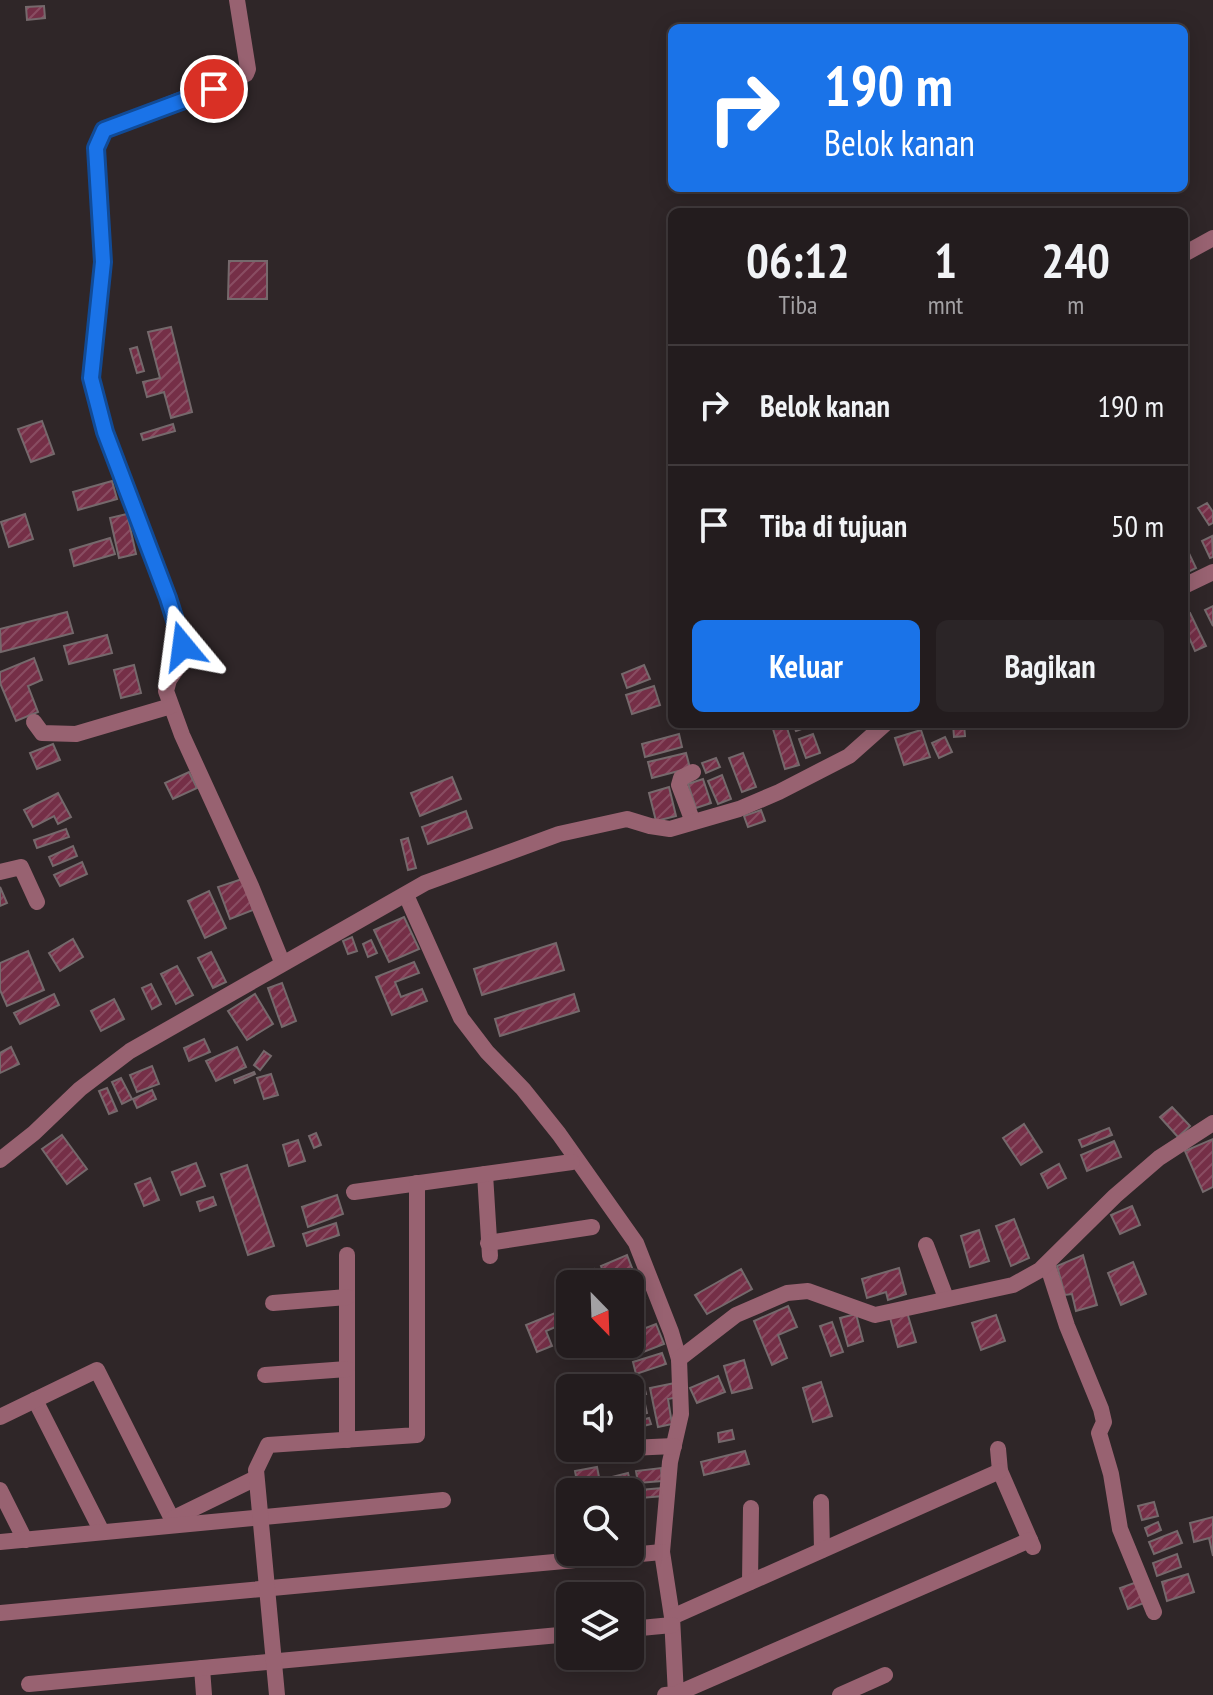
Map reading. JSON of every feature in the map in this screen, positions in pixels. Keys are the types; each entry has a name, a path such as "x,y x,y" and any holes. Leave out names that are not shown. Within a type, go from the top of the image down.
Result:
{"street":[{"path":"237,0 248,69 246,74 104,130 96,148 103,262 91,378 105,432 183,646 180,664 169,680 166,691 182,735 282,962"},
{"path":"1188,252 1213,238"},
{"path":"1188,584 1213,572"},
{"path":"34,722 42,733 76,734 171,706"},
{"path":"0,1160 80,1089 130,1051 430,880 559,834 627,819 670,829 739,809 849,756 880,728"},
{"path":"693,772 681,778 679,785 693,822"},
{"path":"0,872 21,867 37,902"},
{"path":"406,895 461,1018 559,1134 636,1243 679,1359 681,1414 670,1462 662,1552 672,1621 676,1694"},
{"path":"679,1359 736,1315 787,1293 808,1291 875,1315 1013,1285 1047,1264 1115,1196 1159,1158 1213,1123"},
{"path":"354,1192 572,1162"},
{"path":"485,1174 489,1250 592,1227"},
{"path":"277,1695 258,1518 256,1470 268,1445 417,1435 417,1183"},
{"path":"926,1245 946,1298"},
{"path":"347,1255 347,1440"},
{"path":"1047,1264 1067,1326 1101,1409 1104,1422 1099,1433 1111,1474 1120,1529 1154,1612"},
{"path":"273,1303 347,1297"},
{"path":"265,1375 347,1369"},
{"path":"0,1417 97,1370 174,1522"},
{"path":"35,1400 102,1532"},
{"path":"644,1447 674,1446"},
{"path":"665,1695 676,1694 1032,1544 1000,1471 998,1449"},
{"path":"644,1626 672,1621 750,1582 1000,1471"},
{"path":"174,1522 256,1478"},
{"path":"0,1490 25,1540"},
{"path":"0,1542 174,1522 258,1518 443,1500"},
{"path":"821,1502 822,1550"},
{"path":"750,1582 751,1508"},
{"path":"0,1613 266,1591 662,1552"},
{"path":"29,1684 556,1635"},
{"path":"202,1668 204,1695"},
{"path":"840,1695 885,1675"}],"building":[{"path":"44,6 45,18 27,20 26,7"},
{"path":"229,261 267,261 267,299 228,299"},
{"path":"171,327 192,412 171,418 164,392 147,397 143,382 160,378 148,332"},
{"path":"137,347 144,371 137,373 130,349"},
{"path":"42,421 54,454 31,462 18,429"},
{"path":"173,424 175,431 143,440 141,434"},
{"path":"112,481 117,499 78,510 73,492"},
{"path":"1207,503 1213,512 1213,523 1209,525 1198,508"},
{"path":"25,514 33,539 9,547 1,522"},
{"path":"127,514 136,554 119,558 110,518"},
{"path":"1212,536 1213,557 1210,558 1202,541"},
{"path":"110,538 115,554 74,566 70,550"},
{"path":"1188,551 1196,568 1188,572"},
{"path":"1213,606 1213,626 1205,610"},
{"path":"67,612 73,633 1,652 0,629"},
{"path":"1188,614 1206,646 1195,651 1188,635"},
{"path":"107,635 112,653 69,664 64,646"},
{"path":"34,658 42,680 28,686 38,712 16,721 0,683 0,672"},
{"path":"134,665 141,693 121,698 114,670"},
{"path":"644,665 650,679 627,688 622,674"},
{"path":"654,686 660,705 632,714 626,695"},
{"path":"787,728 799,765 785,769 773,729"},
{"path":"953,728 964,728 965,736 954,737"},
{"path":"921,730 930,757 904,765 895,738"},
{"path":"679,734 682,747 645,757 642,744"},
{"path":"813,734 820,753 806,758 799,739"},
{"path":"945,737 952,752 939,758 932,743"},
{"path":"53,744 60,760 37,769 30,753"},
{"path":"686,753 690,768 652,778 648,762"},
{"path":"743,753 756,787 742,792 729,758"},
{"path":"716,758 720,767 706,773 702,763"},
{"path":"189,772 197,788 173,799 165,783"},
{"path":"722,775 731,799 718,804 708,781"},
{"path":"452,777 461,799 420,816 411,793"},
{"path":"703,779 711,803 696,808 688,784"},
{"path":"669,787 676,816 656,821 649,793"},
{"path":"58,793 71,817 58,824 54,816 33,827 24,810"},
{"path":"761,810 765,821 748,827 744,816"},
{"path":"466,811 472,828 428,844 422,827"},
{"path":"66,829 69,837 37,848 34,840"},
{"path":"408,838 416,868 408,870 401,840"},
{"path":"73,846 77,856 53,866 49,857"},
{"path":"82,862 87,874 60,886 54,875"},
{"path":"242,879 253,910 230,919 218,887"},
{"path":"0,887 7,903 0,906"},
{"path":"209,891 226,928 205,938 188,901"},
{"path":"404,917 419,949 389,962 374,930"},
{"path":"352,937 357,951 348,954 343,941"},
{"path":"73,939 83,957 60,971 49,953"},
{"path":"371,940 377,953 368,957 363,944"},
{"path":"556,943 564,970 482,995 474,969"},
{"path":"28,951 44,990 7,1006 0,990 0,963"},
{"path":"211,952 226,982 213,988 198,958"},
{"path":"414,962 419,973 395,982 401,997 422,989 427,1001 392,1015 376,977"},
{"path":"177,966 193,995 176,1004 161,974"},
{"path":"282,983 296,1021 282,1027 268,988"},
{"path":"151,984 161,1004 152,1009 142,988"},
{"path":"54,994 59,1005 20,1024 14,1013"},
{"path":"255,994 273,1024 247,1040 228,1011"},
{"path":"574,994 579,1011 500,1036 495,1019"},
{"path":"114,999 124,1019 101,1031 91,1011"},
{"path":"204,1039 210,1052 189,1061 184,1048"},
{"path":"11,1047 19,1064 0,1073 0,1053"},
{"path":"237,1047 246,1067 216,1081 206,1061"},
{"path":"264,1051 271,1056 260,1070 254,1065"},
{"path":"152,1066 159,1084 137,1092 130,1075"},
{"path":"255,1074 235,1083 234,1080"},
{"path":"271,1074 278,1095 264,1099 257,1078"},
{"path":"121,1078 132,1099 122,1104 112,1082"},
{"path":"107,1088 117,1111 109,1114 99,1091"},
{"path":"152,1090 156,1099 137,1108 133,1099"},
{"path":"1172,1107 1190,1126 1178,1137 1160,1117"},
{"path":"1024,1124 1042,1152 1021,1165 1003,1138"},
{"path":"1109,1128 1112,1135 1082,1147 1079,1140"},
{"path":"316,1133 321,1145 314,1148 309,1136"},
{"path":"62,1135 87,1169 67,1184 42,1149"},
{"path":"1213,1139 1213,1187 1203,1192 1185,1151"},
{"path":"298,1140 305,1161 289,1166 283,1145"},
{"path":"1114,1141 1121,1157 1087,1171 1081,1155"},
{"path":"196,1163 205,1186 181,1195 172,1172"},
{"path":"1059,1164 1066,1178 1048,1188 1041,1174"},
{"path":"247,1165 274,1246 248,1255 221,1174"},
{"path":"150,1178 159,1200 144,1206 135,1184"},
{"path":"337,1195 343,1214 308,1227 302,1207"},
{"path":"213,1197 216,1205 200,1211 197,1202"},
{"path":"1132,1206 1140,1225 1120,1234 1111,1215"},
{"path":"1014,1219 1029,1258 1011,1266 996,1226"},
{"path":"336,1223 339,1235 307,1246 303,1234"},
{"path":"979,1230 989,1261 970,1267 961,1236"},
{"path":"627,1255 633,1270 603,1270 601,1266"},
{"path":"1083,1255 1097,1305 1076,1311 1072,1294 1065,1295 1057,1266"},
{"path":"1133,1262 1146,1294 1121,1305 1108,1273"},
{"path":"899,1268 906,1294 888,1300 886,1292 867,1298 862,1279"},
{"path":"741,1269 752,1289 707,1314 695,1295"},
{"path":"788,1306 797,1327 778,1335 787,1358 772,1365 754,1321"},
{"path":"906,1309 916,1342 898,1347 889,1314"},
{"path":"556,1313 556,1327 546,1331 552,1346 537,1352 526,1325"},
{"path":"856,1314 863,1341 848,1346 840,1318"},
{"path":"996,1315 1005,1341 981,1350 972,1323"},
{"path":"832,1322 843,1352 831,1356 820,1326"},
{"path":"656,1324 664,1344 644,1352 644,1329"},
{"path":"662,1353 666,1364 636,1374 633,1362"},
{"path":"744,1360 752,1388 732,1393 724,1366"},
{"path":"718,1376 725,1392 697,1403 690,1388"},
{"path":"821,1382 832,1416 813,1422 803,1388"},
{"path":"675,1383 678,1397 668,1399 672,1424 658,1427 650,1388"},
{"path":"732,1430 734,1439 719,1442 718,1433"},
{"path":"745,1451 749,1464 704,1475 701,1462"},
{"path":"597,1467 599,1478 576,1478 575,1471"},
{"path":"661,1468 662,1481 644,1482 644,1478 637,1478 636,1471"},
{"path":"628,1473 629,1478 608,1478"},
{"path":"662,1488 663,1496 644,1498 644,1490"},
{"path":"1154,1502 1158,1516 1142,1520 1138,1506"},
{"path":"1213,1517 1213,1556 1209,1538 1194,1542 1190,1523"},
{"path":"1158,1522 1161,1530 1148,1536 1145,1528"},
{"path":"1177,1531 1182,1543 1154,1554 1149,1542"},
{"path":"1177,1554 1181,1567 1157,1576 1153,1563"},
{"path":"1188,1574 1194,1592 1167,1601 1162,1582"},
{"path":"1137,1582 1144,1603 1128,1609 1120,1588"}],"route":[{"path":"183,646 105,432 91,378 103,262 96,148 104,130 214,89"}]}
